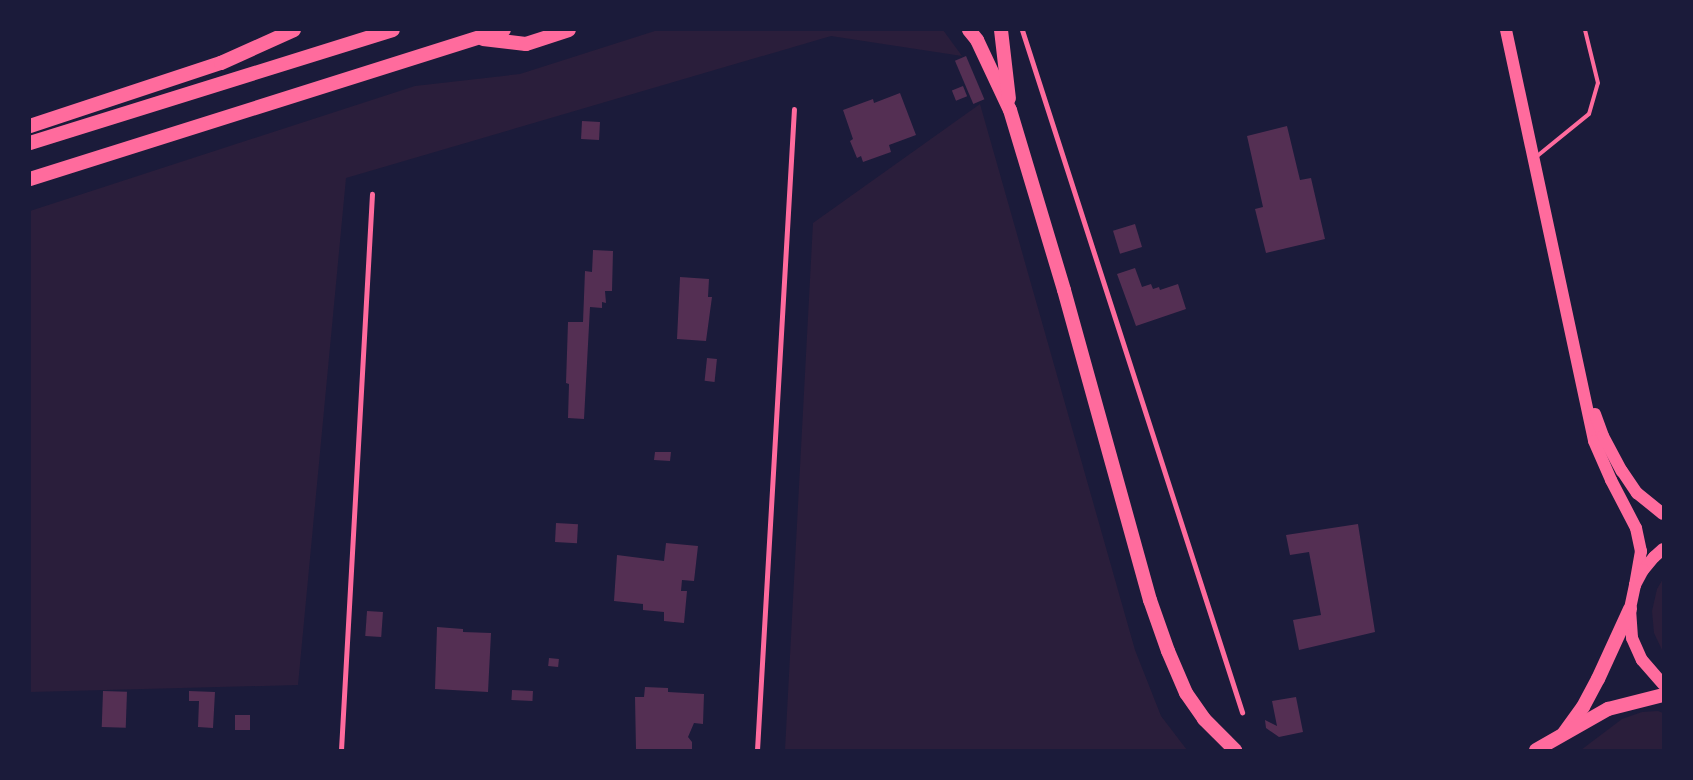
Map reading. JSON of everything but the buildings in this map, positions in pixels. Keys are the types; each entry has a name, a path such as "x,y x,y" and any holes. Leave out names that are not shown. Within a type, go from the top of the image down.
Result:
{"highway":[{"path":"30,126 221,63 294,30"},
{"path":"30,144 393,30"},
{"path":"30,179 504,30"},
{"path":"477,38 526,44 569,30"},
{"path":"969,30 977,40 1010,110 1064,290 1156,617 1186,693 1204,719 1235,750"},
{"path":"1001,30 1010,110"},
{"path":"1564,733 1583,707 1598,679 1630,609"},
{"path":"1536,750 1608,709 1663,695"}],"main road":[{"path":"1506,30 1594,441 1611,480 1636,528 1641,550 1630,609 1632,638 1642,660 1663,684"},
{"path":"1581,374 1603,436 1622,471 1638,493 1663,514"},
{"path":"1636,584 1643,570 1654,556 1663,549"}],"street":[{"path":"1022,30 1242,712"},
{"path":"757,750 794,108"},
{"path":"341,750 372,194"}],"lane":[{"path":"1534,158 1589,114 1598,83 1585,30"}],"shaded area":[{"path":"658,30 943,30 962,56 831,36 346,178 298,685 30,692 30,211 415,86 520,74"},
{"path":"980,104 1135,650 1161,716 1187,750 785,750 813,223"},
{"path":"1663,579 1663,652 1654,633 1652,611 1657,589"},
{"path":"1658,711 1663,713 1663,750 1581,750 1622,719 1642,712"}]}
